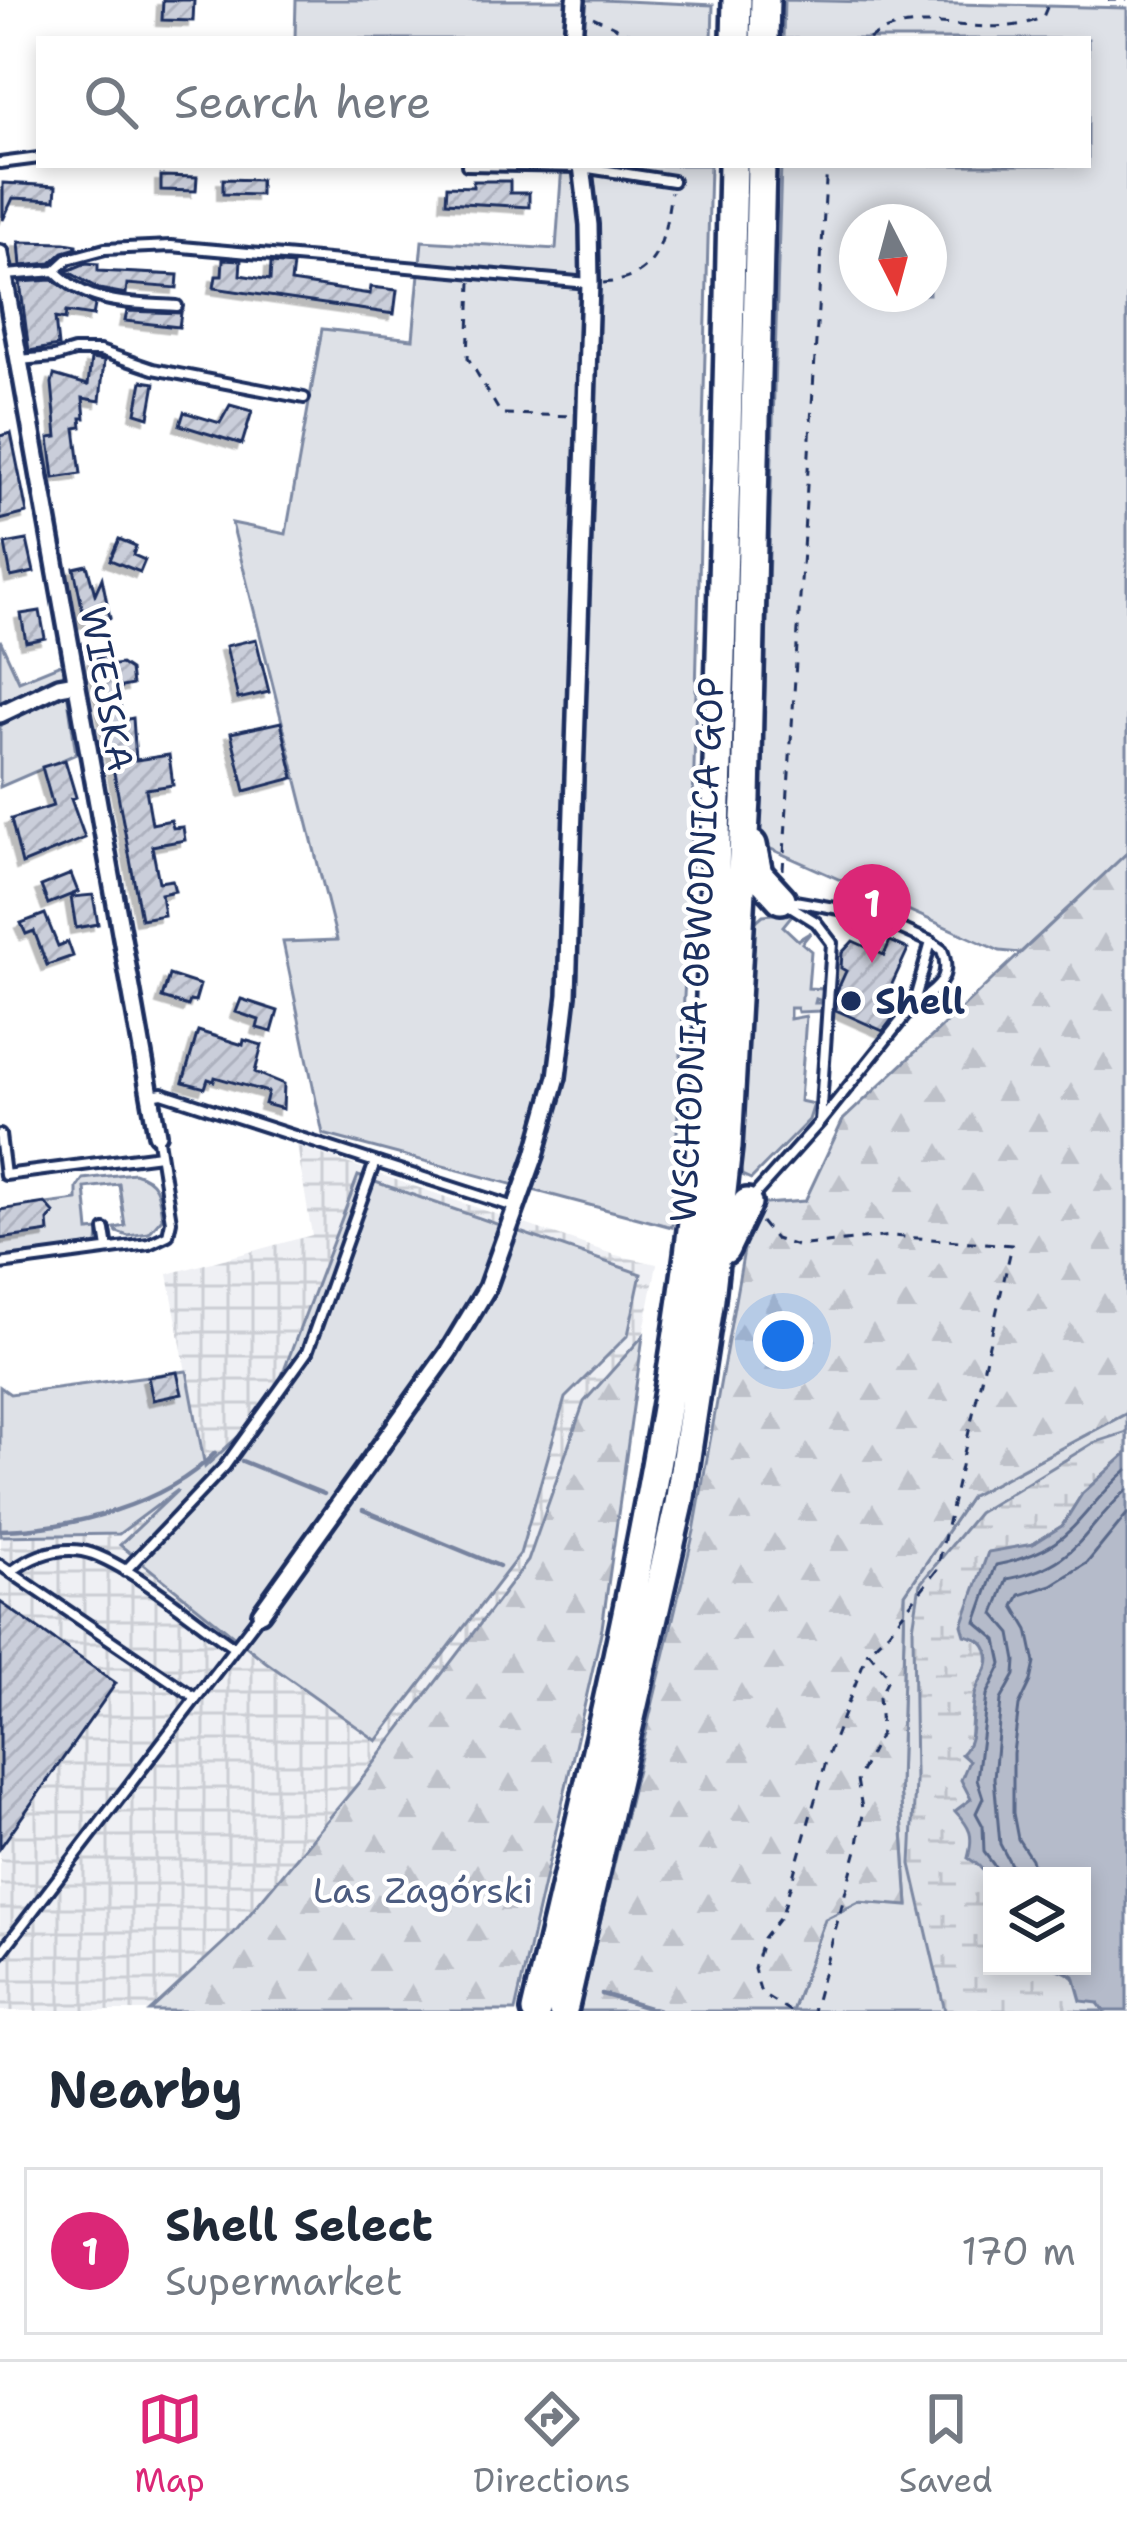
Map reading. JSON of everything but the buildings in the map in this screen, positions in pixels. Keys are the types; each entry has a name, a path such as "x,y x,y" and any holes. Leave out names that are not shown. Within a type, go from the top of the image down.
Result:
{"highway":[{"path":"736,36 737,0"},
{"path":"764,36 765,0"},
{"name":"WSCHODNIA OBWODNICA GOP","path":"536,2011 650,1506 700,1154 718,762 734,168"},
{"name":"WSCHODNIA OBWODNICA GOP","path":"563,2011 679,1504 727,1147 746,799 760,168"},
{"path":"746,799 758,874 781,899"},
{"path":"710,1299 731,1232 748,1203"}],"street":[{"path":"574,36 576,0"},
{"path":"261,1612 449,1351 487,1288 557,1077 567,994 590,283 582,168"},
{"name":"WIEJSKA","path":"0,254 157,1134"},
{"path":"0,714 59,686 76,683"}],"lane":[{"path":"0,163 36,158"},
{"path":"594,168 673,181"},
{"path":"4,275 55,271 68,259 105,249 170,246 590,283"},
{"path":"55,271 97,300 177,306"},
{"path":"19,360 100,352 154,369 304,398"},
{"path":"748,1203 913,1006 946,976 942,950 931,942 868,914 781,899"},
{"path":"781,899 816,922 832,943 820,1122"},
{"path":"913,1006 931,942"},
{"path":"150,1096 162,1093 517,1208"},
{"path":"0,1264 148,1244 168,1235 171,1221 157,1134"},
{"path":"0,1136 5,1174 160,1155"},
{"path":"125,1571 225,1466 307,1352 375,1162"},
{"path":"105,1230 108,1249"},
{"path":"11,1572 33,1556 69,1550 103,1557 234,1647"},
{"path":"0,1564 196,1698"},
{"path":"0,1954 261,1612"}],"path":[{"path":"874,36 928,25 1027,25 1043,17 1050,0"},
{"path":"1108,0 1127,0"},
{"path":"593,17 634,36"},
{"path":"781,899 827,168"},
{"path":"590,283 610,284 652,263 663,240 673,181"},
{"path":"471,272 468,358 501,414 575,416 574,428 585,428"},
{"path":"748,1203 775,1239 797,1246 890,1236 1012,1245 937,1570 868,1651 827,1758 782,1915 763,1939 754,1969 761,1993 790,2011"},
{"path":"813,2011 857,1850 863,1814 857,1780 881,1732 879,1697 889,1677 868,1651"}],"shaded area":[{"path":"297,1146 615,1255 657,1264 643,1336 584,1402 528,1561 365,1775 234,1933 150,2011 0,2011 0,1536 119,1534 204,1470 168,1274 312,1235"}],"green space":[{"path":"296,0 602,0 713,5 712,36 295,36"},
{"path":"784,0 1127,8 1127,853 1020,953 1000,951 760,844 781,168 1091,168 1091,36 783,36"},
{"path":"562,168 710,168 692,843 672,1227 323,1134 283,942 337,940 232,523 286,534 322,329 413,339 422,241 556,249"},
{"path":"0,640 19,681 63,663 76,754 0,787"},
{"path":"1127,853 1127,1413 971,1496 905,1594 900,1786 908,1906 859,1902 825,1919 792,2011 579,2011 694,1531 752,1205 805,1201 843,1120"},
{"path":"763,915 792,915 783,926 798,940 811,932 802,943 811,951 808,988 823,989 822,1001 815,1003 822,1003 821,1011 790,1008 790,1019 806,1016 800,1101 814,1104 809,1120 751,1179 742,1175 739,1163 755,922"},
{"path":"134,1173 153,1184 158,1196 162,1218 149,1233 128,1236 117,1232 115,1228 125,1226 119,1184 85,1188 89,1231 99,1230 98,1244 0,1260 0,1210 77,1200 83,1179"},
{"path":"358,1176 641,1274 628,1335 565,1398 520,1554 377,1741 266,1662 120,1545 178,1490 119,1534 0,1536 0,1387 10,1394 187,1371 205,1467 270,1407"},
{"name":"Las Zagórski","path":"643,1336 602,1628 515,2011 150,2011 234,1933 365,1775 528,1561 584,1402"},
{"path":"1127,1413 1127,1453 988,1553 991,1867 983,1867 983,1975 1067,1975 1104,2011 792,2011 825,1919 859,1902 908,1905 900,1786 905,1594 971,1496"},
{"path":"1127,1432 1127,1453 1082,1494 1062,1526 1033,1544 1009,1551 966,1635 982,1642 988,1657 974,1697 963,1784 971,1793 973,1839 985,1867 983,1975 1070,1975 1104,2011 945,2011 911,1864 913,1628 920,1584 978,1513 1093,1443"}],"water":[{"path":"1127,1453 1127,2011 1104,2011 1098,2003 1081,2001 1072,1975 1091,1975 1091,1867 983,1867 983,1871 968,1858 970,1832 955,1811 971,1799 961,1780 969,1761 961,1754 970,1740 975,1696 989,1657 984,1644 965,1635 962,1625 988,1552 1033,1544 1062,1526 1082,1494"}],"waterway":[{"path":"0,1530 56,1525 115,1511 170,1487 215,1453"},
{"path":"242,1461 324,1494"},
{"path":"363,1510 499,1566"},
{"path":"602,1994 659,2011"}],"place":[{"name":"Shell Select","path":"872,963"},
{"name":"Shell","path":"851,1001"}]}
